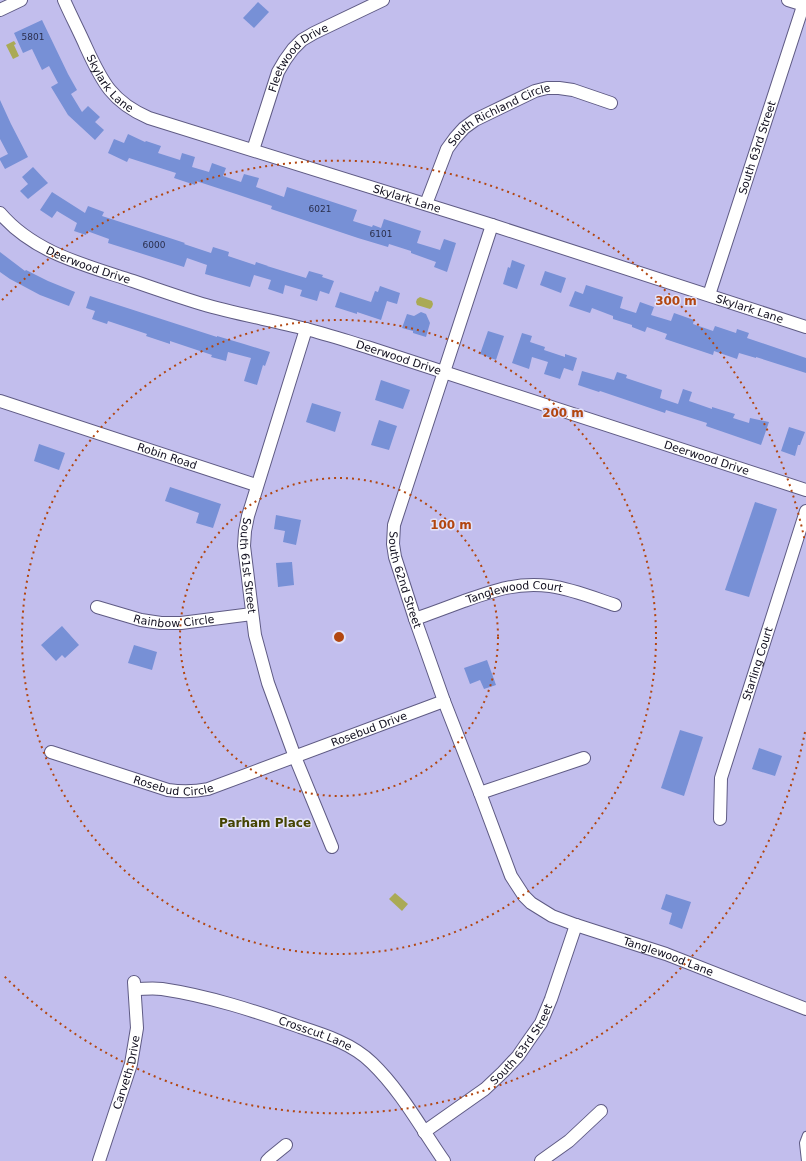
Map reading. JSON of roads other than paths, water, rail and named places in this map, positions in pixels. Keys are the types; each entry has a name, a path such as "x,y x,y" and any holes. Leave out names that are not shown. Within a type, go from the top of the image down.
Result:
{"street":[{"path":"0,10 21,0"},
{"name":"Skylark Lane","path":"64,0 100,76 116,97 129,107 149,118 426,204 806,327"},
{"name":"Fleetwood Drive","path":"253,150 278,72 293,49 302,40 314,33 383,0"},
{"path":"788,0 804,3"},
{"name":"South 63rd Street","path":"709,295 804,3"},
{"name":"South Richland Circle","path":"426,204 447,149 464,128 476,120 535,91 547,88 573,90 611,103"},
{"name":"Deerwood Drive","path":"0,212 19,231 35,243 52,253 74,261 203,304 306,329 367,347 806,490"},
{"name":"South 62nd Street","path":"492,225 394,525 393,544 416,619 444,701 511,876 524,896 531,903"},
{"name":"South 61st Street","path":"306,329 256,485 245,531 244,546 255,636 268,683 294,757 332,847"},
{"name":"Robin Road","path":"0,401 256,485"},
{"name":"Starling Court","path":"720,819 721,778 806,511"},
{"name":"Tanglewood Court","path":"416,619 497,589 516,586 551,586 615,605"},
{"name":"Rainbow Circle","path":"97,607 141,620 161,623 181,623 252,614"},
{"name":"Rosebud Drive","path":"294,757 444,701"},
{"name":"Rosebud Circle","path":"51,752 168,790 184,792 208,789 294,757"},
{"path":"480,793 584,758"},
{"name":"Tanglewood Lane","path":"531,903 552,916 666,954 806,1009"},
{"name":"South 63rd Street","path":"424,1132 485,1089 503,1072 526,1045 540,1023 551,999 576,925"},
{"name":"Crosscut Lane","path":"134,985 218,1000 276,1018 330,1038 360,1053 372,1063 400,1096 444,1161"},
{"name":"Carveth Drive","path":"99,1161 131,1064 137,1028 134,985"},
{"path":"541,1161 569,1141 601,1111"},
{"path":"267,1161 286,1145"}],"lane":[{"path":"805,1161 803,1143 806,1135"}],"district":[{"name":"Parham Place","path":"265,823"}]}
